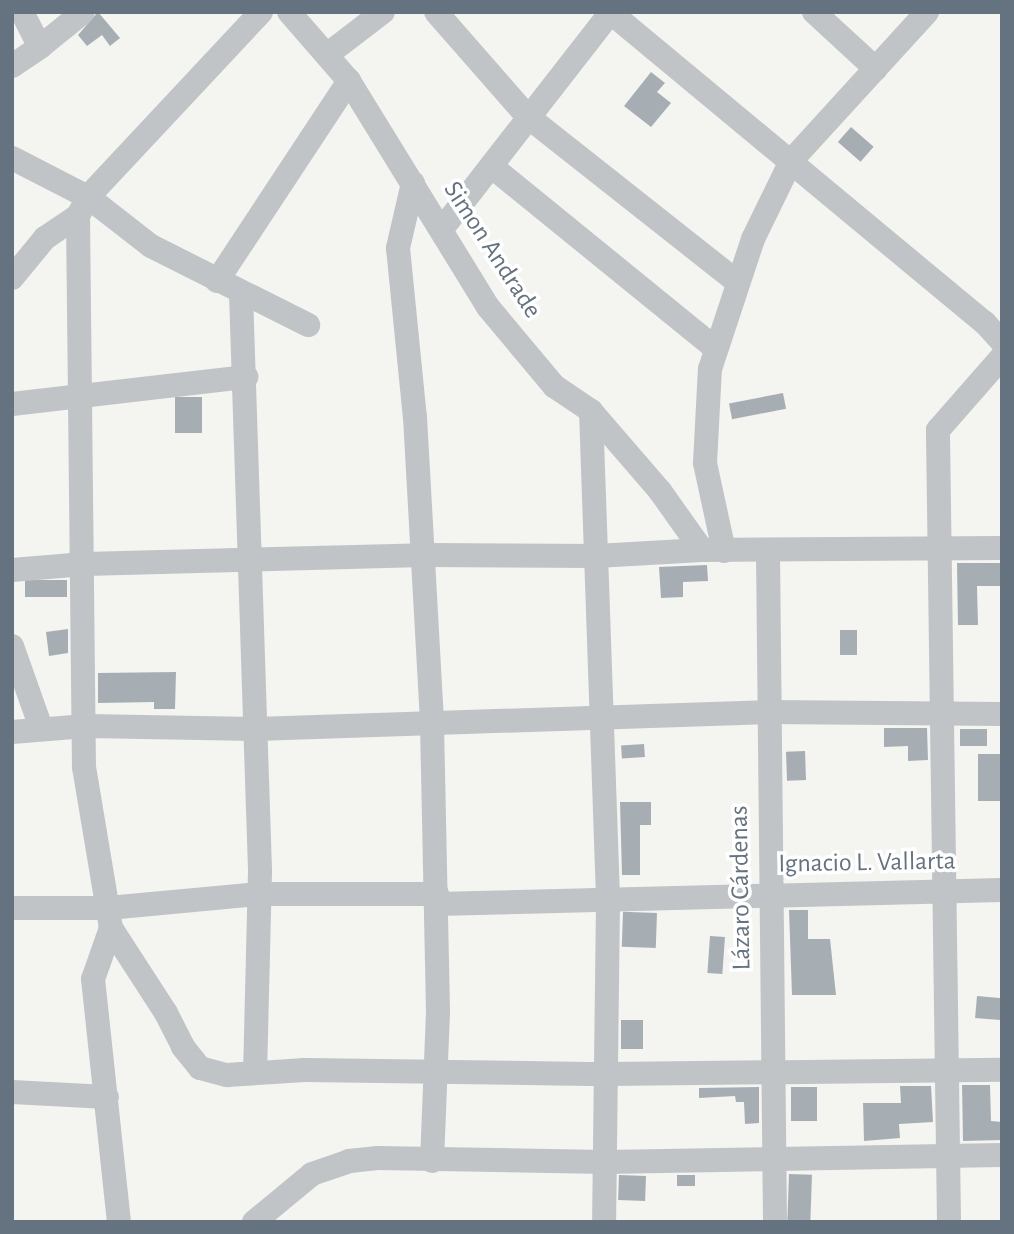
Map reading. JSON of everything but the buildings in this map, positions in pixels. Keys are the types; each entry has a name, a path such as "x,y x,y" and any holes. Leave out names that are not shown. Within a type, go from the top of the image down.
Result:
{"street":[{"path":"22,12 40,47"},
{"path":"12,66 83,12"},
{"path":"12,278 45,238 83,207 261,12"},
{"name":"Simon Andrade","path":"289,12 349,81 488,307 554,386 590,411 713,551"},
{"path":"328,54 383,12"},
{"path":"436,12 527,116 737,282"},
{"path":"814,12 876,69"},
{"path":"713,551 705,463 715,348 737,282 791,160 928,12"},
{"path":"442,229 527,116 610,13 791,160 985,323 1002,342"},
{"path":"217,281 349,81"},
{"path":"12,158 83,207 151,246 241,294 308,325"},
{"path":"491,166 715,348"},
{"path":"412,183 398,248 424,555 432,724 437,1069 432,1161"},
{"path":"83,207 77,398 85,564 84,767 109,918 200,1068 227,1076 255,1071 437,1069 607,1074 772,1069 1002,1070"},
{"path":"241,294 252,563 259,894 255,1071"},
{"path":"949,1222 938,430 1002,357"},
{"path":"12,404 246,377"},
{"path":"590,411 608,901 604,1222"},
{"path":"12,570 85,564 252,563 424,555 596,556 713,551 768,553 1002,548"},
{"name":"Lázaro Cárdenas","path":"768,553 775,1222"},
{"path":"12,646 41,728"},
{"path":"12,732 86,726 256,729 769,712 941,717 1002,714"},
{"name":"Ignacio L. Vallarta","path":"12,908 109,918 259,894 608,901 771,894 1002,890"},
{"path":"109,918 93,979 119,1222"},
{"path":"12,1092 107,1097"},
{"path":"254,1222 312,1174 368,1159 605,1161 1002,1155"}]}
